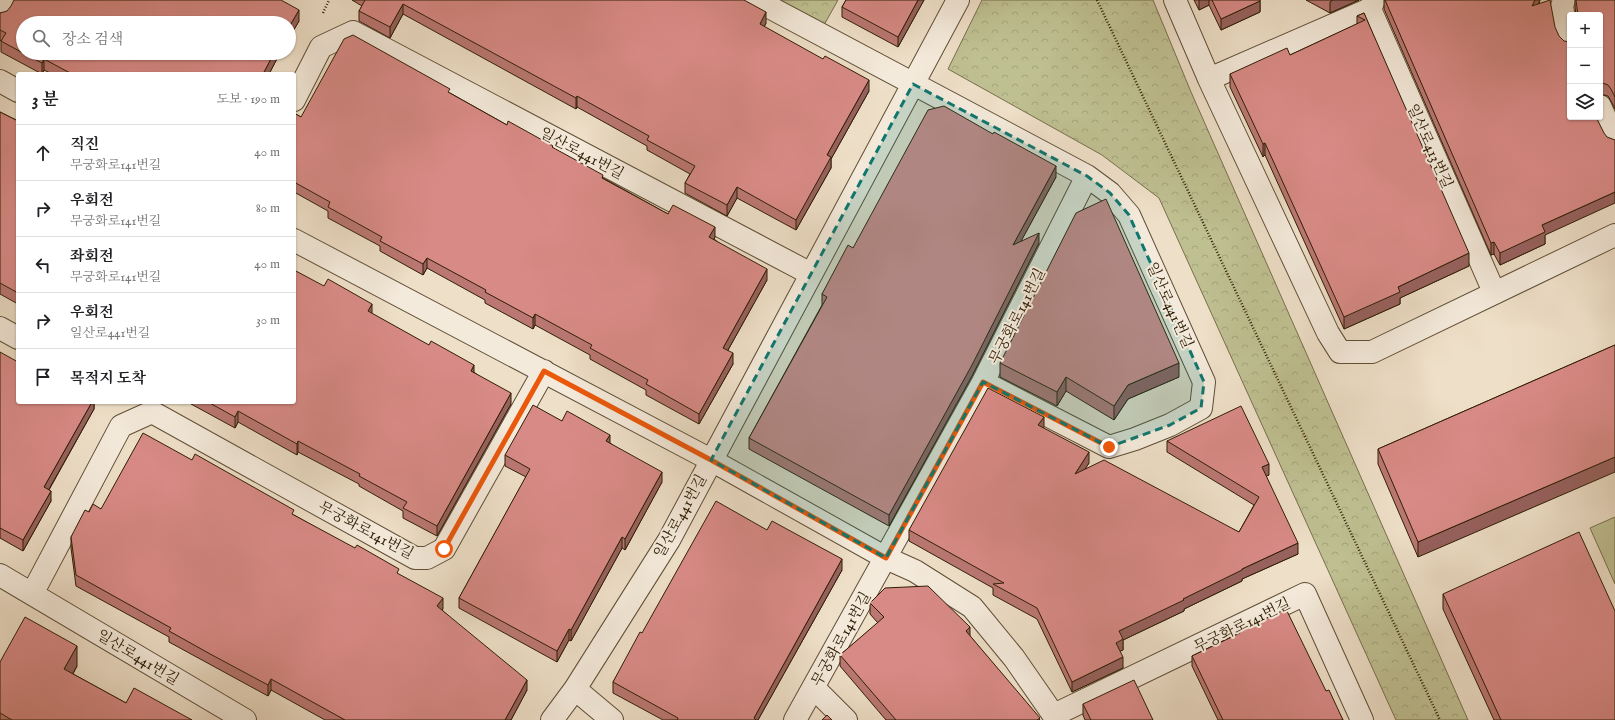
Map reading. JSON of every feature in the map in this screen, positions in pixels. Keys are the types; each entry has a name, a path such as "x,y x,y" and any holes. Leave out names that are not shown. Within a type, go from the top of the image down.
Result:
{"street":[{"path":"0,11 6,0"},
{"name":"일산로441번길","path":"756,0 1087,176 1110,193 1130,215 1204,382 1201,408 1170,425 1135,439 1109,447 983,382"},
{"name":"일산로441번길","path":"552,720 575,689 669,540 958,0"},
{"path":"1175,0 1209,79 1328,333 1340,352 1372,352 1615,235"},
{"path":"1564,0 1562,6 1567,36"},
{"path":"1209,79 1372,4"},
{"name":"일산로413번길","path":"1372,4 1494,292"},
{"name":"일산로441번길","path":"296,96 322,47 353,32 811,274"},
{"path":"0,81 16,90"},
{"path":"1603,113 1615,139"},
{"name":"무궁화로141번길","path":"795,720 983,382 1087,176"},
{"name":"무궁화로141번길","path":"296,241 711,460 886,558 915,571 972,607 1014,658 1056,717 1305,594 1362,720"},
{"path":"0,328 16,337"},
{"name":"무궁화로141번길","path":"32,594 121,426 152,412 415,558 427,558 444,549 544,371"},
{"name":"일산로441번길","path":"0,575 245,720"},
{"path":"814,688 846,720"},
{"path":"575,689 612,720"}],"path":[{"path":"1097,0 1440,720"}],"highlighted area":[{"path":"913,84 1087,176 1110,193 1129,215 1204,382 1201,408 1170,425 1109,447 983,382 886,558 711,460"}],"green space":[{"path":"780,0 838,0 824,25"},
{"path":"982,0 1153,0 1191,92 1468,720 1396,720 1159,198 1102,155 948,69"},
{"path":"1615,517 1615,584 1590,528"}],"building":[{"path":"14,0 281,0 299,10 295,16 16,16 16,49 1,41 6,33 0,30 0,13 7,11"},
{"path":"365,0 744,0 766,12 760,24 823,59 825,56 869,80 827,155 831,157 796,220 737,187 727,205 685,183 695,166 647,140 649,136 577,96 576,98 403,4 390,27 359,11"},
{"path":"846,0 918,0 898,37 842,7"},
{"path":"1212,0 1260,0 1260,1 1221,19"},
{"path":"1385,0 1535,0 1532,6 1550,0 1555,27 1559,36 1564,41 1567,42 1567,120 1598,120 1607,137 1615,140 1615,192 1542,225 1545,232 1500,253 1494,242 1491,243"},
{"path":"1576,0 1615,0 1615,97 1608,85 1603,83 1603,12 1578,12"},
{"path":"1364,13 1469,253 1398,287 1400,292 1344,317 1265,143 1263,144 1230,74 1287,48 1290,55 1365,20 1357,16"},
{"path":"353,35 450,89 448,92 507,125 508,121 603,175 602,178 668,214 673,205 715,227 709,237 767,269 723,348 733,353 699,414 646,384 648,380 590,348 592,345 535,314 533,318 485,292 486,290 427,258 423,264 380,241 382,237 328,207 330,202 296,183 296,114 301,117 344,39"},
{"path":"36,60 44,60 42,63"},
{"path":"46,60 270,60 264,72 68,72"},
{"path":"944,106 993,134 994,132 1056,166 1013,245 1039,233 972,365 889,515 749,438 827,297 822,294 848,245 853,248 928,110"},
{"path":"0,112 16,120 16,292 0,283"},
{"path":"1106,199 1179,363 1128,385 1114,406 1066,377 1057,392 1000,363 1076,213"},
{"path":"296,271 324,286 328,279 372,304 368,311 429,345 431,341 474,365 471,371 511,393 437,526 403,508 407,502 359,476 360,474 298,441 297,444 238,411 235,417 212,404 296,404"},
{"path":"1615,345 1615,457 1418,542 1378,449"},
{"path":"0,352 16,361 16,404 91,404 44,487 51,491 23,540 0,528"},
{"path":"988,388 1044,417 1038,425 1089,452 1075,474 1104,460 1239,532 1259,497 1167,441 1241,406 1269,464 1262,467 1298,543 1242,569 1183,599 1184,600 1119,631 1123,639 1116,643 1123,657 1072,682 1037,608 993,584 1004,583 909,530"},
{"path":"533,405 562,421 567,411 610,435 606,441 662,472 625,539 622,537 571,630 569,629 557,651 459,598 530,469 505,455"},
{"path":"143,433 192,460 195,454 294,510 292,514 355,548 357,545 399,569 397,573 443,598 437,606 527,680 505,720 345,720 271,679 268,685 212,655 169,631 171,628 76,575 71,537 85,510 89,512 93,504 101,509"},
{"path":"716,501 767,530 772,521 842,559 754,718 756,720 677,720 678,718 613,682 640,632 642,633"},
{"path":"1579,532 1615,611 1615,720 1501,720 1443,594"},
{"path":"928,586 970,627 966,631 1040,718 1037,720 896,720 840,655 884,617 870,603 885,588"},
{"path":"1286,609 1326,691 1329,690 1343,720 1223,720 1192,656 1240,633 1239,631"},
{"path":"25,617 77,646 64,669 126,703 134,688 192,720 12,720 0,713 0,662"},
{"path":"1134,680 1153,720 1091,720 1083,704"},
{"path":"827,715 832,720 822,720"}],"route":[{"path":"444,549 544,371 711,460 886,558 983,382 1109,447"}]}
